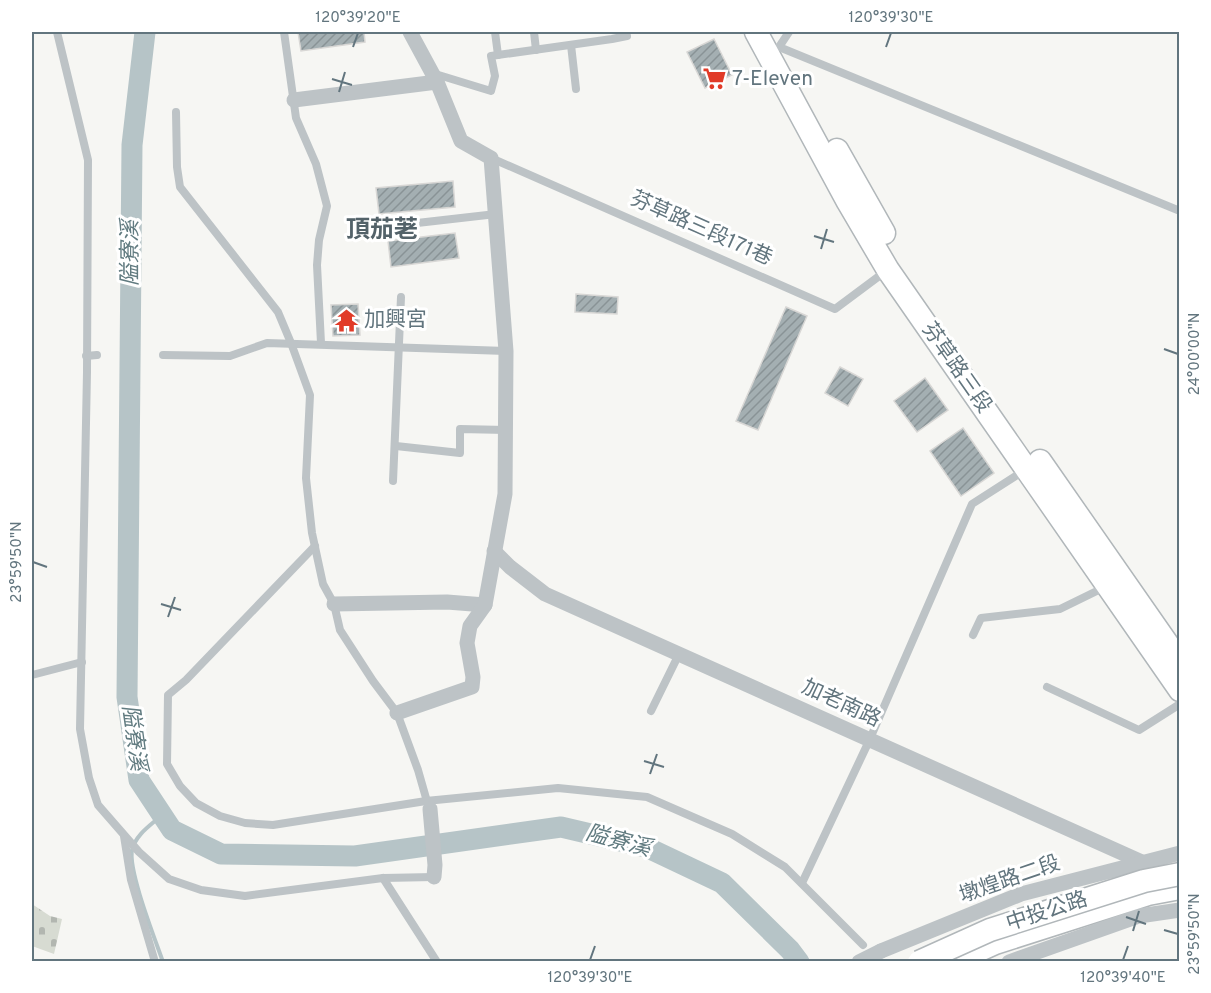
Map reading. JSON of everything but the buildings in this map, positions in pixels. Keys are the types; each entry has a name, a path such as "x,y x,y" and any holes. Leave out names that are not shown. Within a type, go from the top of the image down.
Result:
{"main road":[{"name":"芬草路三段","path":"756,32 848,202 888,270 1179,690"},
{"name":"芬草路三段","path":"780,37 895,252 1179,662"},
{"name":"中投公路","path":"919,962 990,930 1144,881 1179,874"},
{"name":"中投公路","path":"953,962 1006,940 1148,894 1179,888"}],"street":[{"path":"397,713 472,687 473,677 467,643 470,626 485,605 505,494 506,351 491,158 461,141 434,77 410,32"},
{"path":"294,100 434,77"},
{"name":"加老南路","path":"494,551 510,567 545,594 1179,879"},
{"path":"334,604 447,602 485,605"},
{"path":"428,805 435,871"},
{"name":"墩煌路二段","path":"859,962 1021,894 1140,862 1179,854"},
{"path":"1009,962 1139,916 1179,910"}],"lane":[{"path":"57,32 88,160 80,729 89,778 99,805 139,852 170,879 201,890 245,896 435,871"},
{"path":"284,32 296,118 316,164 327,206 319,240 317,265 321,343"},
{"path":"495,32 498,55"},
{"path":"534,32 536,50"},
{"path":"434,77 491,91 495,76 491,56 627,36 627,32"},
{"path":"780,37 1179,211"},
{"path":"571,45 576,89"},
{"path":"176,112 177,167 180,187 278,312 310,395 306,478 312,533 323,584 334,604 340,630 397,713 428,805"},
{"name":"芬草路三段171巷","path":"491,158 835,309 888,270"},
{"path":"382,227 496,214"},
{"path":"393,481 401,297"},
{"path":"163,355 230,356 267,343 321,343 341,346 506,351"},
{"path":"86,356 97,355"},
{"path":"396,446 460,453 460,429 506,430"},
{"path":"802,883 869,741 972,504 1026,470"},
{"path":"315,546 186,680 168,695 167,764 180,786 196,803 220,816 245,823 273,825 558,788 647,797 732,834 785,867 863,945"},
{"path":"973,635 981,618 1060,609 1107,586"},
{"path":"651,711 679,654"},
{"path":"32,675 82,662"},
{"path":"1047,687 1139,730 1179,704"},
{"path":"124,834 131,879 155,962"},
{"path":"383,878 437,962"}],"green space":[{"path":"32,904 50,916 62,919 54,954 32,946"}],"waterway":[{"name":"隘寮溪","path":"145,32 132,145 127,697 139,780 172,830 221,854 355,856 561,827 646,847 722,883 790,950 799,962"},
{"path":"162,815 137,839 132,850 132,860 143,905 163,962"}],"place":[{"name":"7-Eleven","path":"714,79"},
{"name":"加興宮","path":"346,320"}],"district":[{"name":"頂茄荖","path":"382,231"}]}
